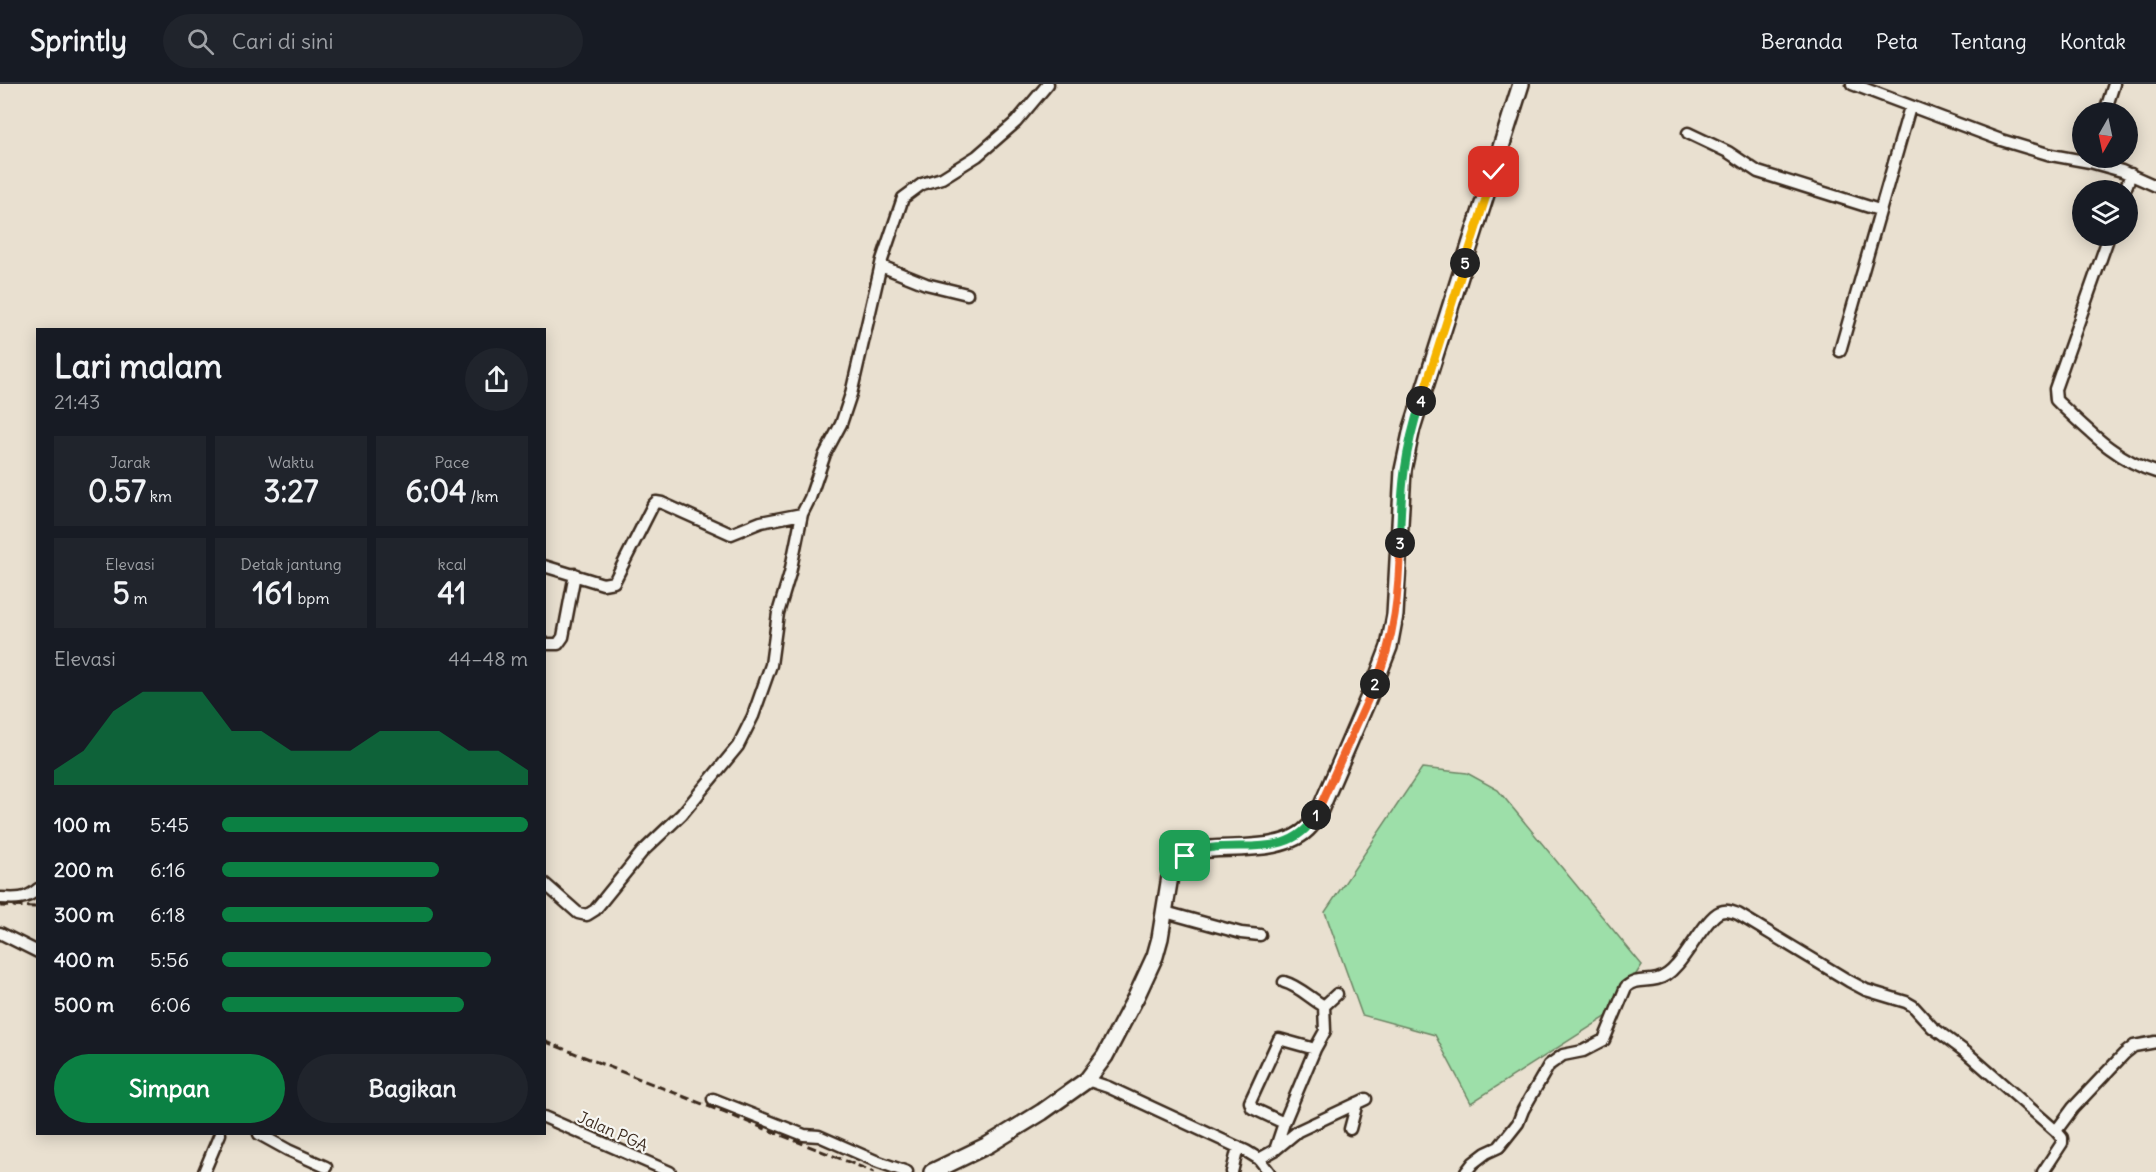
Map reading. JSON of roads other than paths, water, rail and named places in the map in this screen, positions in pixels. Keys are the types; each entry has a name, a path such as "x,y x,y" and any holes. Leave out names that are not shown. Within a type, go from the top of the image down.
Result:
{"main road":[{"path":"932,1172 988,1145 1042,1112 1087,1080 1105,1056 1155,956 1171,870 1177,860 1200,850 1282,842 1296,837 1310,826 1320,810 1389,647 1395,615 1403,470 1412,428 1521,84"}],"street":[{"path":"546,886 578,913 587,915 595,910 642,852 682,814 738,746 753,716 771,665 778,613 790,573 802,514 825,454 841,424 851,394 881,266 903,198 922,184 942,178 977,156 1016,122 1048,84"},
{"path":"1852,84 2001,140 2051,155 2072,158"},
{"path":"2108,102 2114,84"},
{"path":"1840,351 1910,107"},
{"path":"1688,133 1728,152 1758,172 1879,210"},
{"path":"2113,168 2156,186"},
{"path":"2129,180 2131,174"},
{"path":"2105,246 2055,389 2055,395 2060,404 2112,450 2131,462 2156,472"},
{"path":"881,266 926,284 967,294"},
{"path":"546,567 603,584 614,582 656,502 731,534 761,522 802,514"},
{"path":"546,644 558,644 563,637 575,574"},
{"path":"0,898 21,899 36,891"},
{"path":"1466,1172 1486,1153 1499,1147 1518,1123 1549,1065 1563,1055 1583,1051 1604,1040 1626,987 1633,982 1657,979 1667,975 1683,959 1712,918 1726,910 1738,914 1866,990 1913,1006 1932,1027 1967,1053 2062,1138 2062,1143 2043,1172"},
{"path":"1165,912 1241,933 1260,935"},
{"path":"0,933 36,951"},
{"path":"1284,982 1295,986 1324,1006"},
{"path":"1275,1150 1315,1049 1325,1031 1324,1006 1337,994"},
{"path":"1284,1123 1252,1108 1250,1102 1280,1039 1315,1049"},
{"path":"2056,1131 2073,1108 2124,1054 2134,1046 2156,1042"},
{"path":"1087,1080 1108,1087 1238,1147 1259,1159 1269,1172"},
{"path":"713,1100 804,1135 819,1137 907,1172"},
{"path":"1259,1159 1275,1150 1298,1131 1362,1101 1350,1129"},
{"name":"Jalan PGA","path":"546,1119 656,1169 670,1172"},
{"path":"204,1172 220,1135"},
{"path":"261,1135 326,1167"},
{"path":"1232,1172 1238,1147"}],"railway":[{"path":"0,906 36,907"},
{"path":"546,1042 874,1172"}]}
